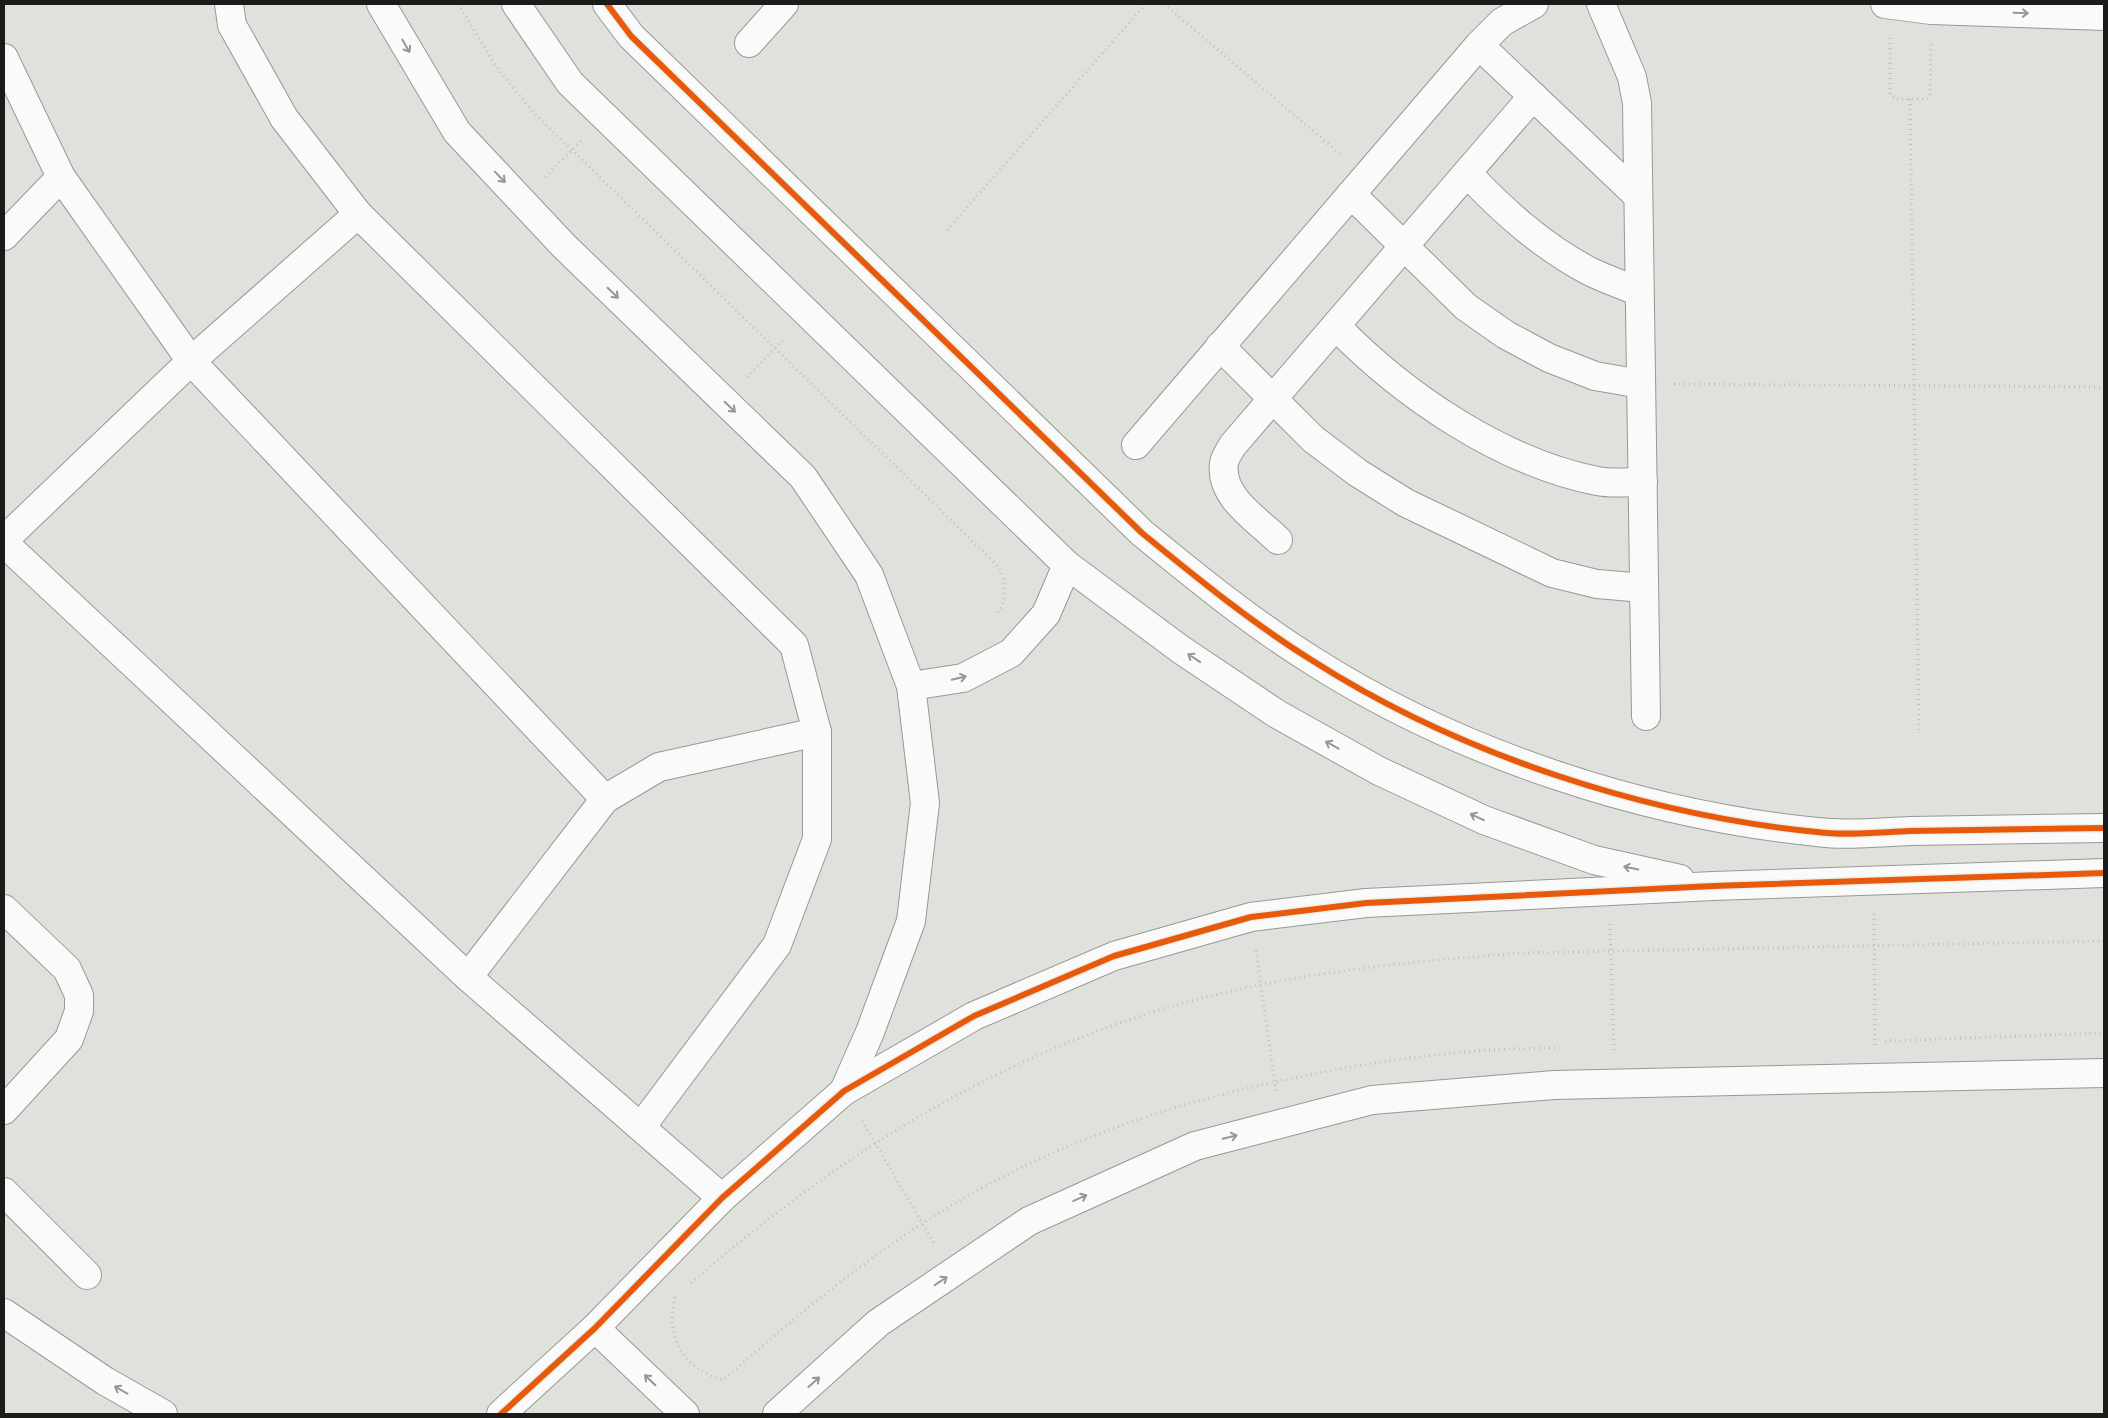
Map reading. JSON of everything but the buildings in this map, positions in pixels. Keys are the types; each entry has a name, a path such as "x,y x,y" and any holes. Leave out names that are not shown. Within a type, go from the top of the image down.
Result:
{"street":[{"path":"229,4 232,25 284,118 358,214 794,645 817,732 817,839 777,945 641,1127"},
{"path":"381,4 457,132 564,246 803,477 869,575 911,686 925,803 911,921 870,1032 844,1091"},
{"path":"516,4 570,83 605,117 1067,565 1180,649 1277,714 1379,771 1484,820 1594,860 1713,886"},
{"path":"607,4 631,36 1142,533 1225,601 1306,657 1408,714 1506,758 1608,792 1713,817 1820,833 2104,828"},
{"path":"749,43 784,4"},
{"path":"1136,445 1479,45 1502,22 1534,4"},
{"path":"1601,4 1632,76 1637,102 1646,716"},
{"path":"1888,4 1931,10 2104,16"},
{"path":"1479,45 1638,196"},
{"path":"4,58 11,83 62,177 191,361 605,799"},
{"path":"1278,540 1232,496 1224,479 1224,461 1233,445 1533,96"},
{"path":"1467,173 1503,212 1545,244 1590,271 1639,292"},
{"path":"4,236 62,177"},
{"path":"1358,185 1404,247 1466,307 1506,335 1549,358 1595,376 1641,384"},
{"path":"358,214 191,361 4,541 468,977 722,1198"},
{"path":"1336,326 1366,356 1407,390 1452,420 1499,445 1556,470 1599,481 1643,482"},
{"path":"1220,346 1313,439 1358,473 1406,502 1552,573 1597,584 1644,588"},
{"path":"911,686 963,678 1010,653 1046,614 1067,565"},
{"path":"468,977 605,799 659,767 817,732"},
{"path":"501,1414 595,1328 722,1198 844,1091 974,1016 1114,956 1251,917 1366,903 1713,886 2104,873"},
{"path":"4,909 67,969 79,995 79,1011 69,1039 4,1110"},
{"path":"778,1414 878,1323 1029,1221 1196,1146 1372,1100 1554,1085 2104,1073"},
{"path":"4,1192 87,1275"},
{"path":"4,1313 105,1381 163,1414"},
{"path":"595,1328 685,1414"}],"path":[{"path":"458,4 498,69 532,112 999,567 1005,583 1005,592 1000,609 995,617"},
{"path":"947,230 1146,4"},
{"path":"1164,4 1358,185"},
{"path":"1888,4 1890,94 1893,99 1926,99 1931,95 1931,10"},
{"path":"1910,99 1919,731"},
{"path":"521,200 605,117"},
{"path":"724,401 808,314"},
{"path":"1641,384 2104,387"},
{"path":"1874,880 1876,1078"},
{"path":"1608,892 1615,1084"},
{"path":"1251,917 1280,1124"},
{"path":"844,1091 952,1274"}],"cycle path":[{"path":"607,4 631,36 1142,533 1268,631 1313,661 1370,694 1429,725 1555,775 1620,795 1752,824 1841,834 2104,828"},
{"path":"501,1414 595,1328 722,1198 844,1091 974,1016 1114,956 1251,917 1366,903 1713,886 2104,873"}]}
